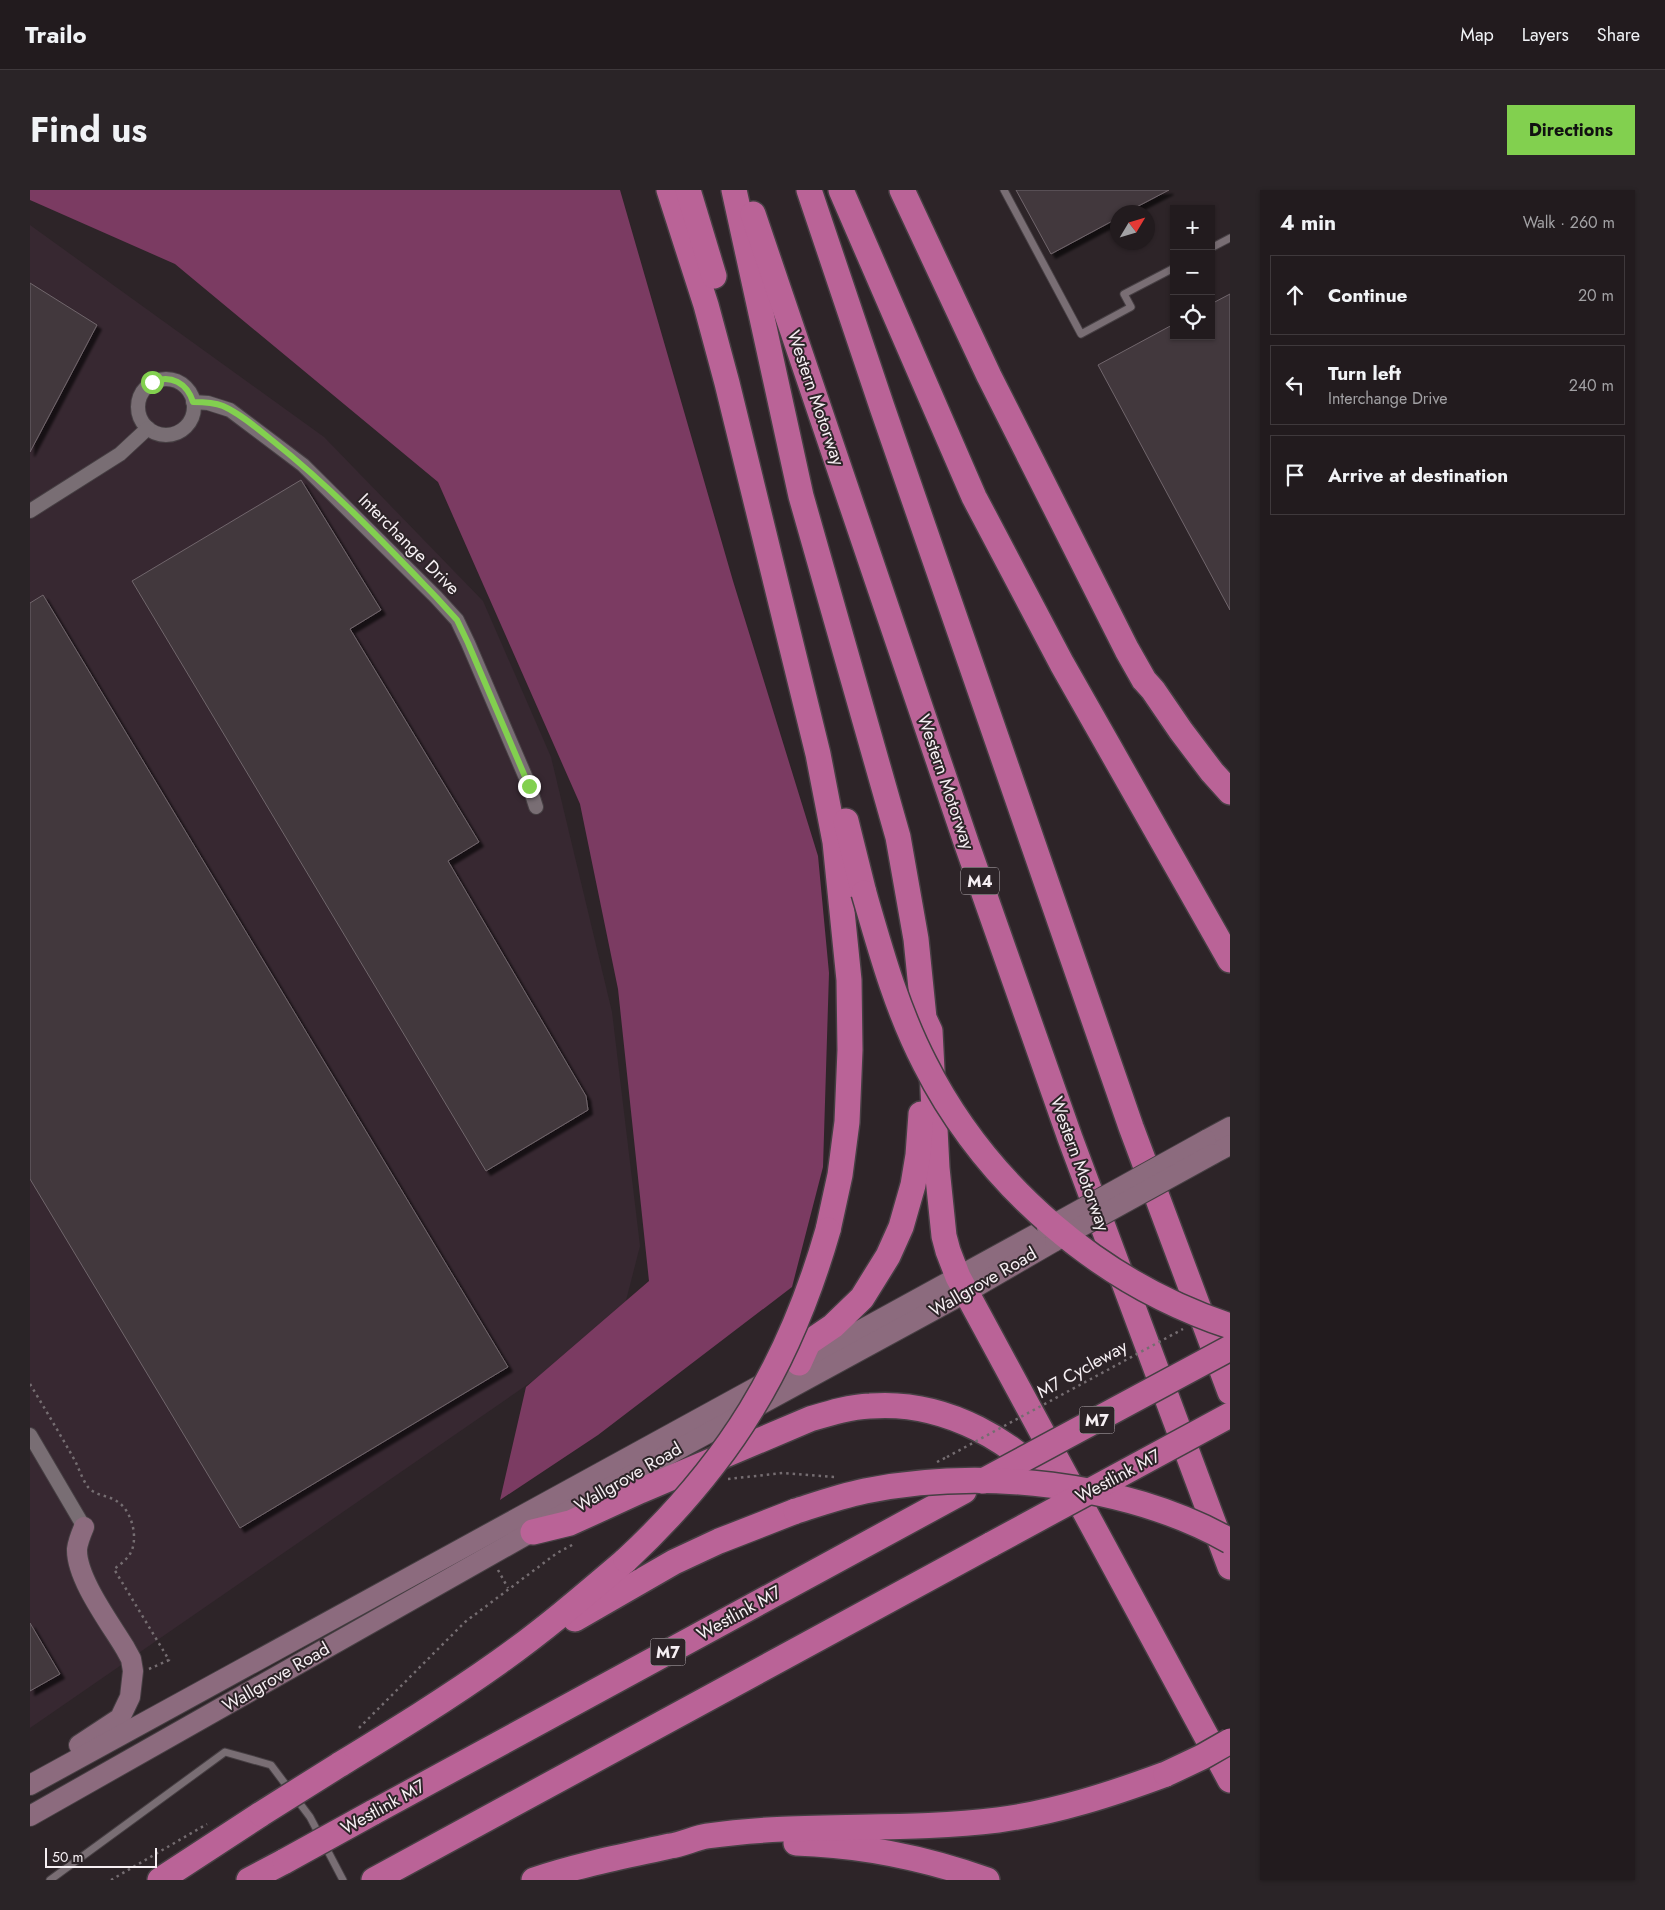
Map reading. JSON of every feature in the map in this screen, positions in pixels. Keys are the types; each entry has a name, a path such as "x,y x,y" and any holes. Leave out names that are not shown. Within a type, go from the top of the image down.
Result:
{"highway":[{"path":"501,1661 626,1560 668,1519 704,1478 738,1433 767,1385 803,1309 828,1230 840,1175 847,1122 850,1050 848,980 835,842 818,754 727,383 706,305 668,190"},
{"path":"688,190 718,286 791,598 864,894 900,1010 925,1065 956,1116 992,1164 1028,1203 1068,1238 1123,1276 1168,1301 1230,1326"},
{"path":"734,190 801,496 898,837 916,939 924,1018 930,1031 937,1168 944,1236 948,1252 962,1284 1230,1780"},
{"name":"Western Motorway","path":"745,190 964,836 1067,1129 1230,1567"},
{"path":"809,190 1131,1127 1230,1392"},
{"path":"841,190 974,498 1066,672 1230,960"},
{"path":"902,190 989,376 1108,614 1144,680 1212,772 1230,792"},
{"path":"1144,680 1145,693 1179,744 1230,807"},
{"path":"1204,913 1220,921 1230,934"},
{"path":"799,1363 808,1343 833,1326 862,1298 888,1256 901,1227 913,1185 918,1155 921,1080 919,1028 924,1018"},
{"name":"Westlink M7","path":"250,1880 1230,1348"},
{"path":"533,1532 570,1523 640,1491 810,1419 837,1411 871,1406 925,1410 967,1424 991,1435 1022,1456 1041,1473 1064,1500 1087,1514"},
{"name":"Westlink M7","path":"374,1880 1230,1415"},
{"path":"160,1880 501,1661 674,1562 727,1538 826,1501 864,1491 908,1484 990,1480 1033,1483 1104,1495 1150,1507 1230,1541"},
{"path":"534,1880 609,1859 679,1845 705,1836 815,1827 944,1824 998,1820 1050,1811 1102,1797 1166,1774 1230,1741"},
{"path":"679,1845 767,1842 854,1847 924,1860 987,1880"}],"main road":[{"name":"Wallgrove Road","path":"30,1816 533,1532 962,1284 1216,1146 1230,1127"},
{"name":"Wallgrove Road","path":"30,1786 799,1363 962,1284"},
{"path":"30,1779 120,1718 130,1697 133,1671 131,1659 83,1578 78,1564 77,1549 84,1526"}],"street":[{"path":"166,379 181,383 191,395 193,402 192,417 183,429 169,435 161,434 148,428 139,415 138,400 146,387 152,382 166,379"},
{"name":"Interchange Drive","path":"193,402 208,402 230,410 303,465 396,555 457,620 529,786 536,807"},
{"path":"30,511 120,454 148,428"},
{"path":"30,1435 84,1526"}],"lane":[{"path":"1004,190 1081,334 1131,308 1124,294 1170,270"},
{"path":"1215,246 1230,238"},
{"path":"50,1880 225,1752 272,1765 310,1817 343,1880"}],"path":[{"name":"M7 Cycleway","path":"947,1457 1187,1326"},
{"path":"30,1384 74,1458 88,1487 100,1495 118,1502 127,1511 134,1538 131,1552 122,1564 114,1570 170,1660 148,1670"},
{"path":"111,1880 196,1829 213,1821"}],"shaded area":[{"path":"30,190 620,190 733,581 818,856 829,973 823,1167 792,1287 598,1435 500,1500 526,1387 649,1281 618,989 580,804 438,482 175,264 30,200"},
{"path":"30,225 324,437 483,601 551,757 612,1012 640,1246 621,1320 30,1728"}],"building":[{"path":"1016,190 1169,190 1140,205 1110,205 1110,222 1051,254"},
{"path":"30,283 97,325 30,452"},
{"path":"1230,294 1230,610 1098,365 1170,326 1170,340 1215,340 1215,302"},
{"path":"301,480 381,610 350,629 479,842 448,861 586,1096 588,1110 486,1171 132,581"},
{"path":"43,595 508,1367 240,1528 30,1179 30,603"},
{"path":"30,1623 60,1674 30,1691"}],"route":[{"path":"152,382 166,379 181,383 191,395 193,402 208,402 221,406 230,410 261,432 303,465 396,555 436,597 457,620 529,786"}]}
